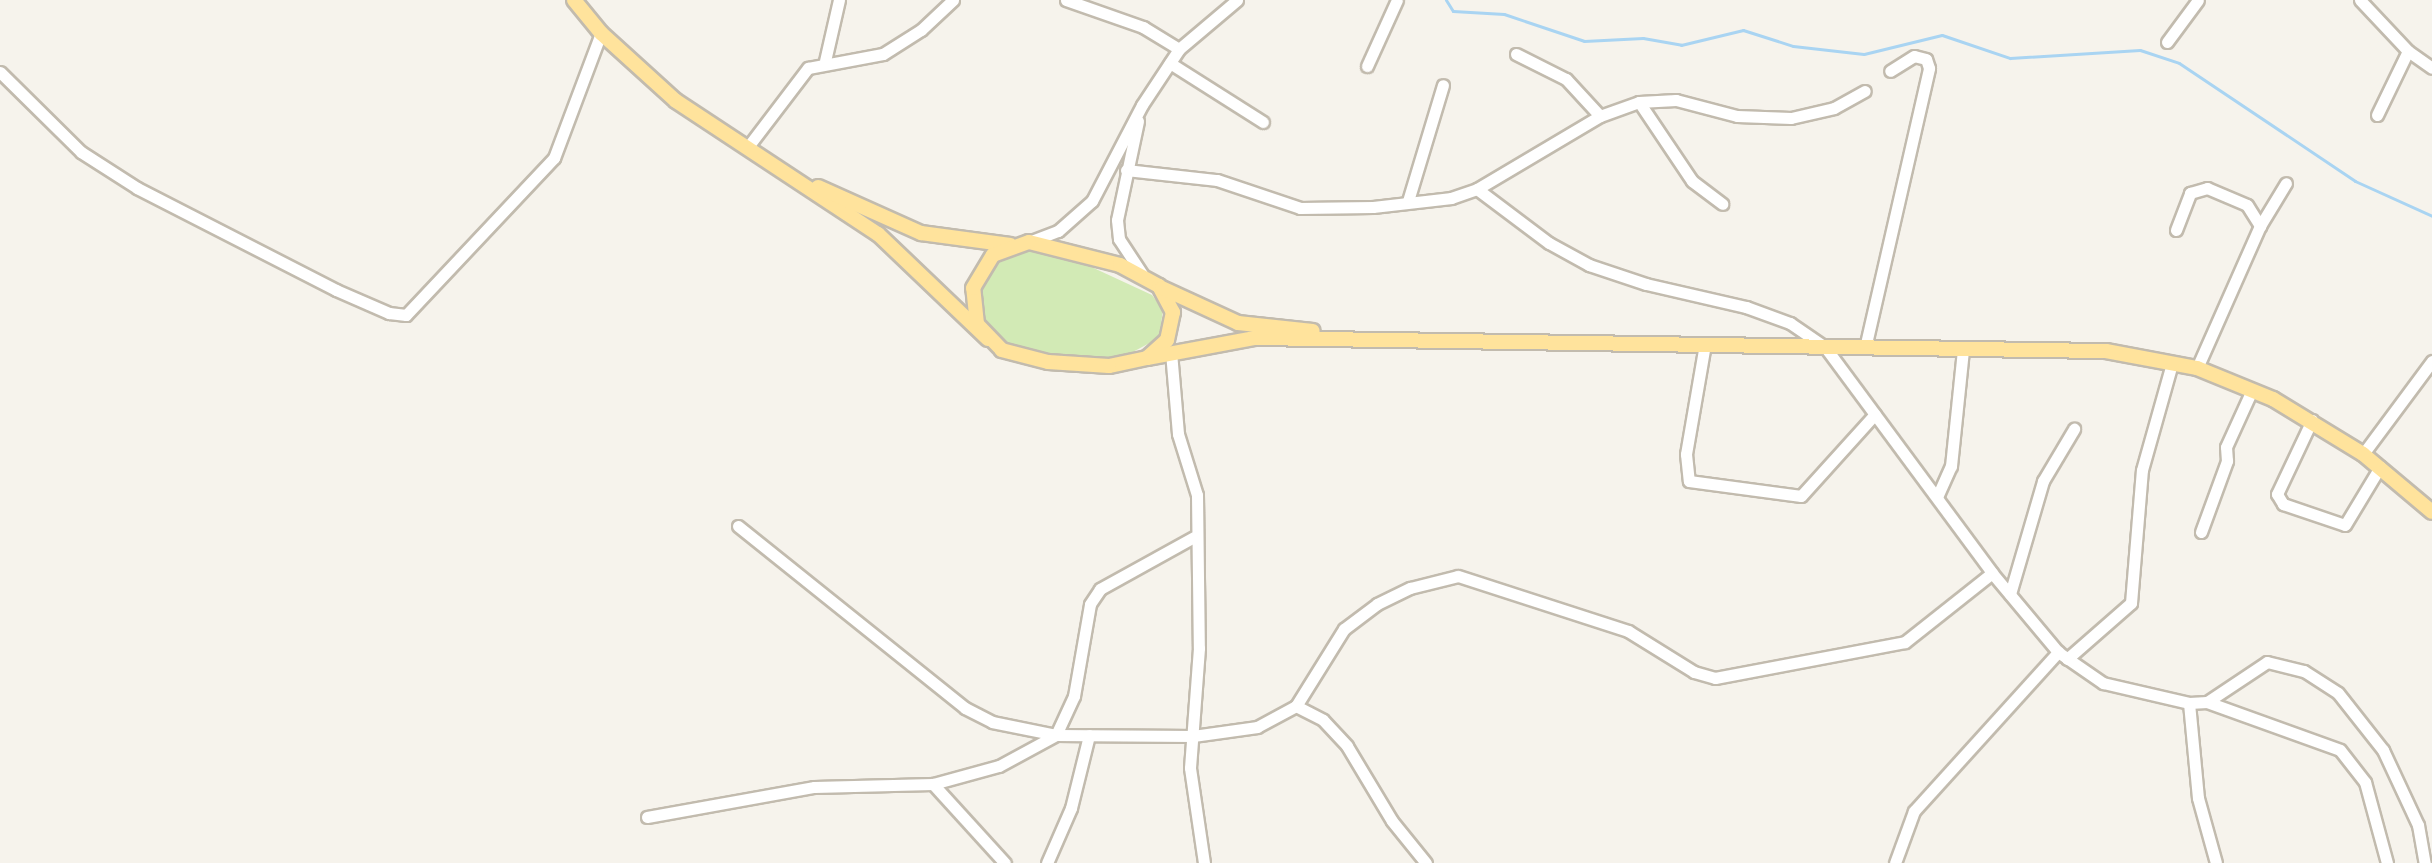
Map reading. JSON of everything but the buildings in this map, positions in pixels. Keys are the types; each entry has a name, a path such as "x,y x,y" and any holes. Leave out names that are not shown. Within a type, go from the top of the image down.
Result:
{"main road":[{"path":"574,0 601,33 676,101 899,251 1002,350 1048,362 1109,366 1255,338 1865,348 2068,348 2197,368 2252,390 2312,420 2429,504"},
{"path":"788,175 921,233 1010,245 1029,242 1110,262 1238,323 1389,340"},
{"path":"988,339 972,306 973,288 986,262 1010,245"},
{"path":"1147,358 1167,340 1172,327 1168,298 1153,282"}],"street":[{"path":"825,61 839,0"},
{"path":"747,148 808,68 825,61 847,63 883,54 921,30 953,0"},
{"path":"1066,0 1143,27 1179,49"},
{"path":"1029,242 1058,231 1092,201 1142,105 1179,49 1224,5 1237,0"},
{"path":"1367,66 1397,0"},
{"path":"2360,0 2408,51 2432,68"},
{"path":"2167,42 2194,1"},
{"path":"0,72 81,152 137,188 336,290 389,313 406,315 472,239 554,158 601,33"},
{"path":"2377,115 2408,51"},
{"path":"1516,54 1566,79 1600,116"},
{"path":"1865,348 1929,68 1926,59 1914,56 1890,71"},
{"path":"1170,63 1263,122"},
{"path":"1408,201 1443,85"},
{"path":"1126,170 1217,180 1300,208 1451,198 1477,189 1600,116 1639,102 1676,100 1737,116 1791,118 1834,108 1865,91"},
{"path":"1639,102 1678,164 1722,204"},
{"path":"1142,105 1126,170 1119,239 1153,282"},
{"path":"2197,368 2260,226 2286,183"},
{"path":"2176,230 2190,193 2207,188 2247,205 2260,226"},
{"path":"1477,189 1549,243 1589,265 1646,284 1746,307 1790,323 1825,347 1992,573 2062,656 2103,683 2189,703 2207,702 2340,750 2365,782 2387,863"},
{"path":"1705,344 1686,454 1689,481 1801,496 1875,414"},
{"path":"1937,497 1951,466 1963,349"},
{"path":"1171,352 1178,434 1197,495 1194,537 1199,648 1193,736 1195,828 1204,863"},
{"path":"2363,454 2432,361"},
{"path":"1895,863 1914,811 2062,656 2131,603 2142,470 2172,363"},
{"path":"2201,532 2227,461 2226,447 2252,390"},
{"path":"2312,420 2277,494 2283,504 2345,525 2380,467"},
{"path":"2010,594 2043,481 2074,429"},
{"path":"738,526 965,708 992,722 1056,735 1193,736 1257,727 1296,706 1344,629 1377,604 1410,588 1458,576 1628,631 1673,655 1694,672 1715,678 1905,642 1992,573"},
{"path":"647,817 814,787 933,784 999,766 1056,735 1074,696 1090,604 1100,589 1194,537"},
{"path":"2207,702 2267,662 2304,671 2338,693 2383,750 2418,825 2425,863"},
{"path":"2189,703 2198,798 2216,863"},
{"path":"1296,706 1323,720 1347,746 1392,821 1426,863"},
{"path":"1047,863 1071,808 1089,735"},
{"path":"933,784 1005,863"}],"green space":[{"path":"1028,250 1085,264 1152,295 1163,310 1159,338 1129,354 1109,358 1066,357 1004,342 984,318 982,287 999,261"}],"waterway":[{"path":"1446,0 1453,11 1504,14 1584,41 1643,38 1681,45 1743,30 1793,46 1864,54 1942,35 2010,58 2140,50 2179,63 2355,181 2432,216"}]}
